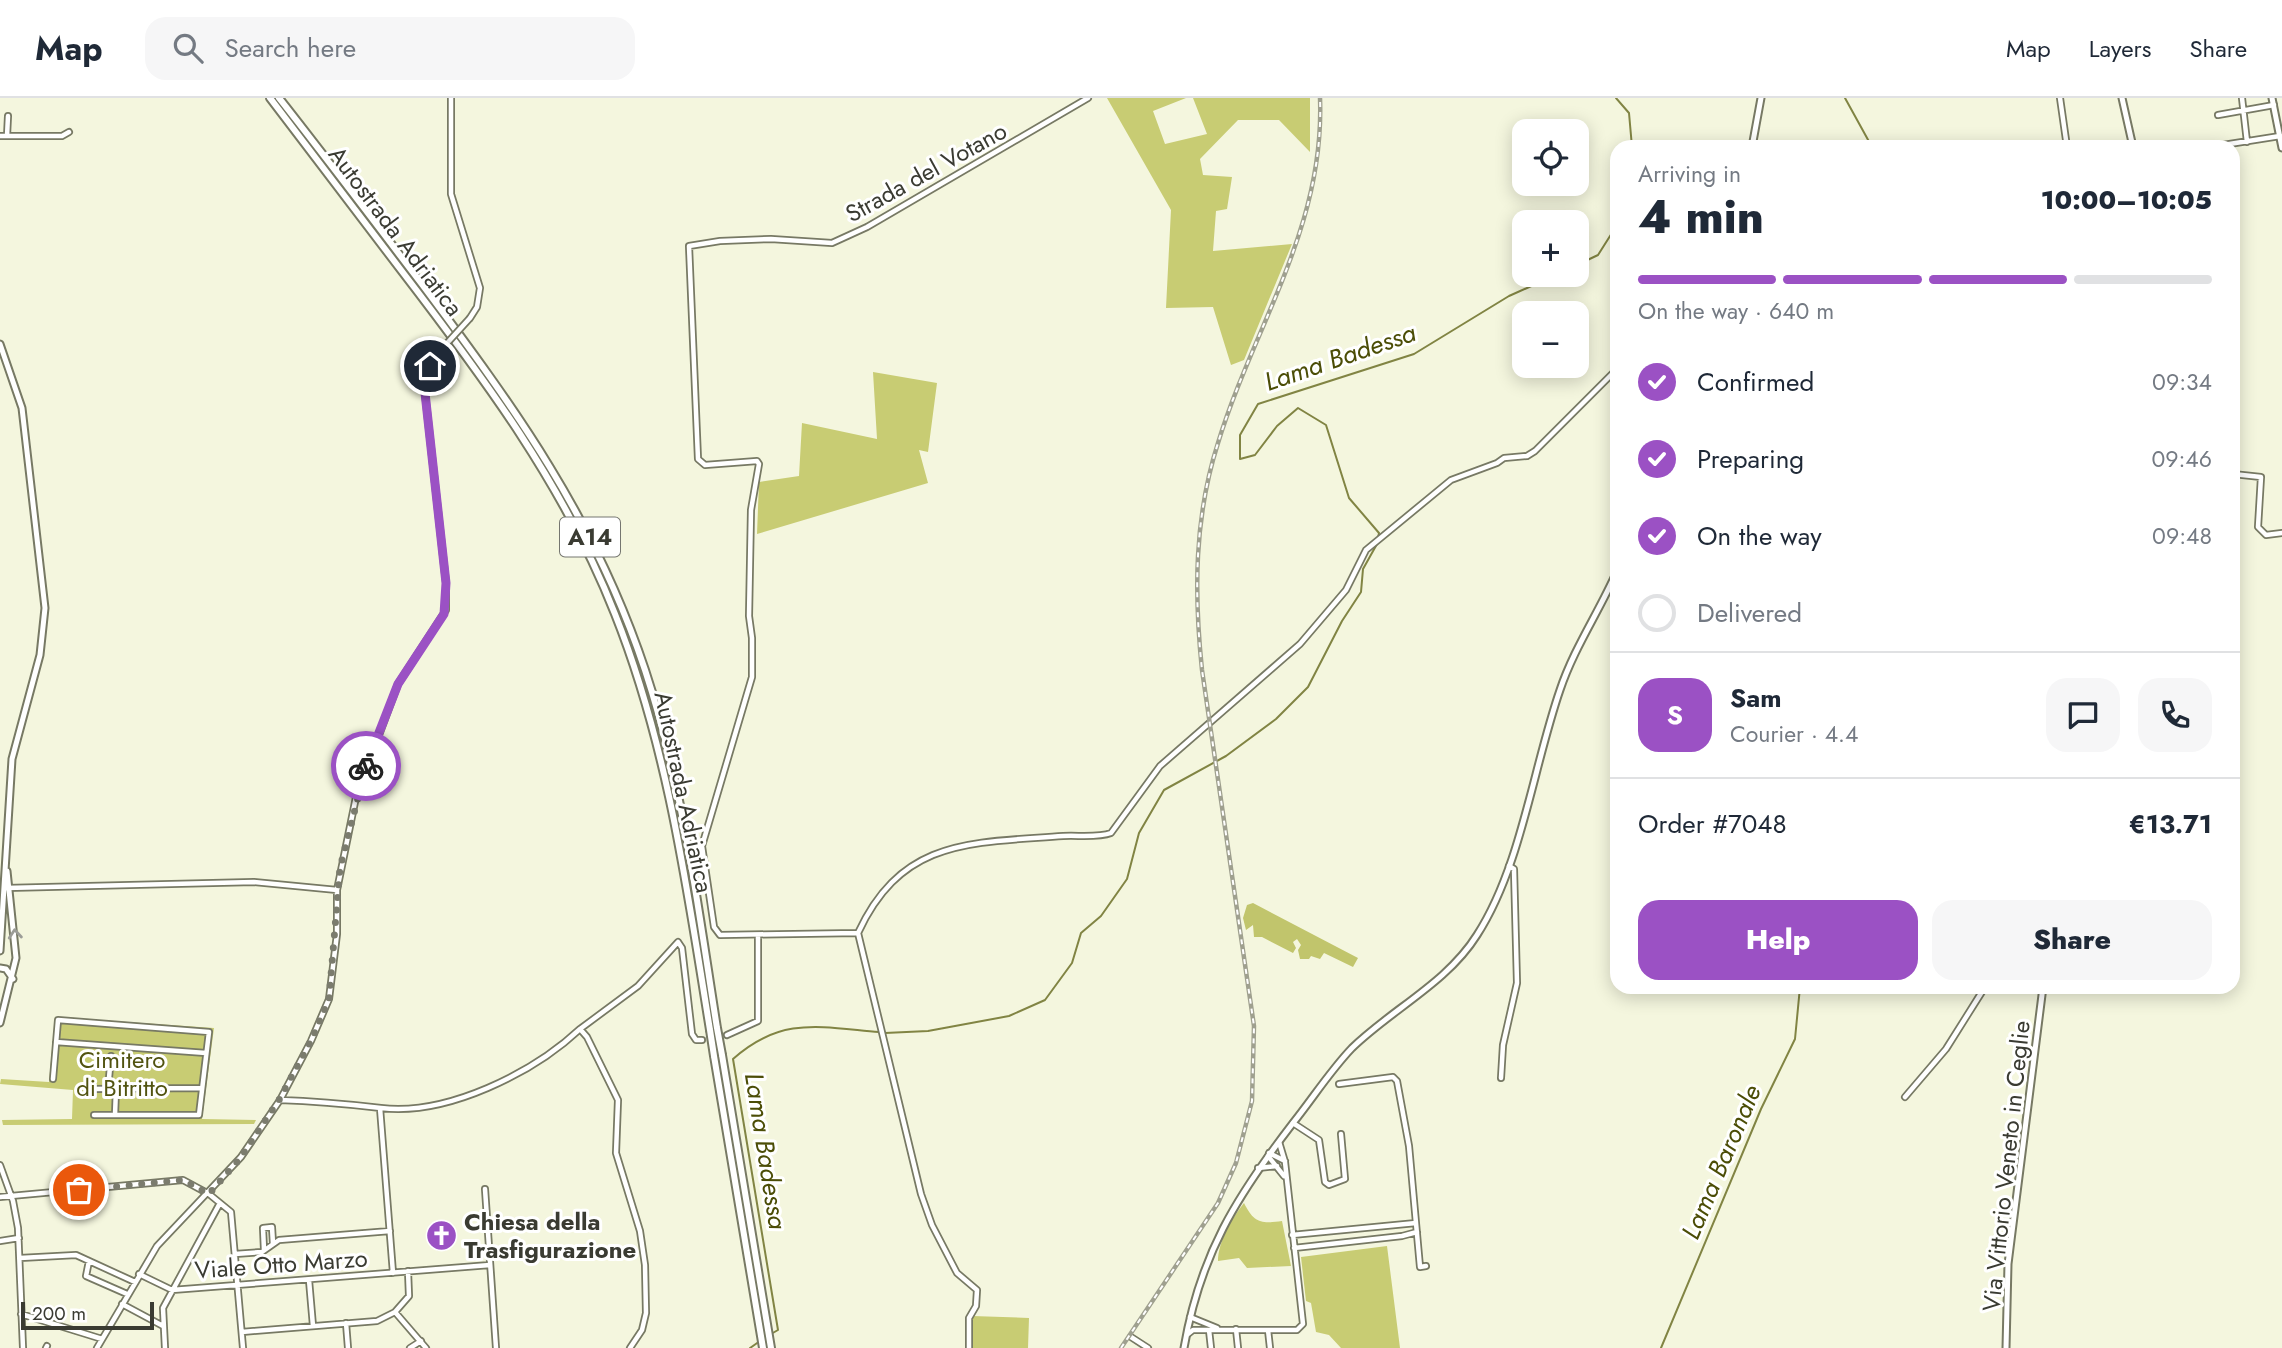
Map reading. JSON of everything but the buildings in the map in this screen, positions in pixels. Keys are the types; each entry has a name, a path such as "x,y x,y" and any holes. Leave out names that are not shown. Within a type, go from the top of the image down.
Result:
{"highway":[{"name":"Autostrada Adriatica","path":"270,98 494,393 544,468 582,539 630,653 662,759 714,1029"},
{"name":"Autostrada Adriatica","path":"279,98 517,413 552,467 598,553 632,635 669,753 763,1348"},
{"name":"Autostrada Adriatica","path":"718,1056 771,1348"}],"main road":[{"path":"1753,140 1761,98"},
{"path":"2122,98 2131,140"},
{"path":"2273,101 2282,148"},
{"path":"0,344 22,408 45,608 40,655 12,759 5,865 16,940 13,979 0,1023"},
{"path":"1184,1348 1193,1303 1216,1238 1258,1168 1352,1048 1436,980 1469,947 1485,922 1509,866 1543,741 1567,670 1610,585"},
{"path":"0,950 7,888"},
{"path":"0,968 8,971 13,979"},
{"name":"Via Vittorio Veneto in Ceglie","path":"2006,1348 2008,1264 2042,994"}],"street":[{"path":"97,1348 139,1274 171,1228 209,1194 241,1157 279,1100 311,1041 329,999 337,934 337,890 356,797 398,684 446,610 446,583 425,393 427,374 439,352 477,307 480,288 451,194 451,98"},
{"name":"Strada del Votano","path":"758,935 717,932 702,853 708,819 752,677 749,616 751,510 759,464 757,461 705,465 698,459 689,246 720,240 771,239 825,243 841,240 1088,98"},
{"path":"2060,98 2066,140"},
{"path":"2242,98 2247,142"},
{"path":"2218,115 2273,101"},
{"path":"7,136 8,116"},
{"path":"0,136 62,136 69,132"},
{"path":"2240,143 2280,136"},
{"path":"969,1348 969,1318 976,1306 977,1290 957,1273 932,1225 922,1194 858,933 866,916 893,879 914,862 976,842 1111,833 1160,766 1300,644 1346,590 1366,550 1451,480 1504,458 1527,456 1535,451 1610,376"},
{"path":"2240,475 2261,477 2258,527 2266,535 2282,533"},
{"path":"1502,1079 1503,1045 1517,983 1514,869 1509,866"},
{"path":"7,888 254,882 337,890"},
{"path":"727,1035 758,1021 758,935 858,933"},
{"path":"279,1100 351,1103 380,1108 456,1101 538,1063 638,986 678,942 682,948 692,1034 694,1038 702,1040"},
{"path":"1905,1097 1946,1049 1981,994"},
{"path":"53,1079 58,1020 209,1032 199,1115 94,1115"},
{"path":"580,1029 587,1037 618,1100 615,1153 640,1231 646,1313 642,1330 629,1348"},
{"path":"56,1042 206,1053"},
{"path":"108,1089 111,1056"},
{"path":"1339,1084 1394,1077 1397,1081 1409,1146 1420,1267 1426,1266"},
{"path":"115,1115 116,1088"},
{"path":"91,1089 201,1088"},
{"path":"380,1108 393,1273"},
{"path":"1293,1123 1318,1140 1325,1182 1328,1185 1345,1180 1341,1134"},
{"path":"1186,1336 1197,1329 1301,1328 1304,1320 1285,1162 1279,1141"},
{"path":"1269,1154 1285,1162"},
{"path":"1269,1154 1286,1178"},
{"path":"0,1165 19,1238 23,1348"},
{"path":"1258,1168 1277,1166"},
{"path":"0,1196 183,1180 209,1194 231,1212 243,1348"},
{"path":"485,1189 496,1348"},
{"path":"165,1348 163,1308 220,1203"},
{"path":"1293,1235 1416,1223"},
{"path":"264,1251 263,1228 272,1227 273,1244"},
{"path":"236,1254 264,1251 279,1240 390,1231"},
{"path":"1294,1248 1417,1232"},
{"path":"0,1241 19,1238"},
{"path":"20,1258 76,1255 135,1282"},
{"path":"89,1261 86,1276 127,1294"},
{"name":"Viale Otto Marzo","path":"173,1290 490,1265"},
{"path":"242,1332 377,1321 395,1312 410,1293 408,1271"},
{"path":"139,1274 173,1290"},
{"path":"309,1280 313,1326"},
{"path":"1193,1303 1199,1318"},
{"path":"122,1304 163,1326"},
{"path":"395,1312 426,1348"},
{"path":"21,1314 102,1339"},
{"path":"1189,1317 1199,1318 1221,1329"},
{"path":"1189,1317 1197,1329"},
{"path":"346,1323 348,1348"},
{"path":"1236,1329 1238,1348"},
{"path":"1209,1330 1211,1348"},
{"path":"1268,1330 1270,1348"},
{"path":"1131,1337 1148,1348"},
{"path":"410,1348 421,1340"}],"green space":[{"path":"1107,98 1186,98 1153,111 1165,144 1207,134 1193,98 1310,98 1310,152 1279,120 1238,120 1200,159 1203,175 1232,177 1227,209 1216,211 1213,251 1292,244 1244,360 1231,365 1213,307 1166,308 1171,210"},
{"path":"873,372 937,383 928,452 919,450 928,483 757,534 759,482 799,476 802,423 877,439"},
{"path":"1253,903 1358,958 1353,967 1324,953 1320,959 1311,956 1309,959 1300,959 1298,950 1301,945 1297,939 1293,942 1296,948 1293,953 1262,937 1254,937 1253,925 1246,930 1243,918 1247,905"},
{"name":"Cimitero di Bitritto","path":"55,1017 214,1028 202,1119 256,1120 254,1124 3,1125 2,1120 72,1119 73,1090 0,1084 1,1079 49,1082"},
{"path":"1244,1203 1251,1215 1259,1221 1282,1221 1291,1266 1247,1268 1239,1258 1218,1261 1226,1230"},
{"path":"1387,1246 1400,1348 1341,1348 1329,1335 1316,1332 1311,1303 1306,1301 1301,1257"},
{"path":"972,1316 1029,1318 1028,1348 972,1348"}],"waterway":[{"name":"Lama Badessa","path":"1616,98 1629,113 1631,140"},
{"name":"Lama Baronale","path":"1845,98 1868,140"},
{"name":"Lama Badessa","path":"1589,259 1598,255 1610,236"},
{"name":"Lama Badessa","path":"1378,538 1379,533 1349,498 1326,425 1298,408 1277,426 1255,455 1240,459 1240,435 1258,404 1414,354 1509,296 1529,287"},
{"name":"Lama Badessa","path":"885,1033 928,1031 1009,1016 1045,1000 1072,963 1081,933 1101,916 1127,879 1139,833 1164,790 1226,756 1276,719 1308,687 1342,621 1361,592 1363,569 1377,544"},
{"name":"Lama Baronale","path":"1661,1348 1761,1109 1795,1039 1799,994"},
{"name":"Lama Badessa","path":"771,1334 778,1330 733,1059 751,1045 785,1030 820,1027 879,1032"},
{"name":"Lama Badessa","path":"750,1348 760,1341"}],"tunnel":[{"path":"702,1040 727,1035"}],"railway":[{"path":"1121,1348 1218,1203 1236,1163 1252,1101 1254,1026 1202,670 1198,556 1204,499 1218,443 1284,275 1311,190 1319,145 1320,98"}],"way so far":[{"path":"79,1190 183,1180 209,1194 255,1137 289,1083 329,999 337,934 340,868 366,766"}],"place":[{"name":"Chiesa della Trasfigurazione","path":"441,1235"}],"route":[{"path":"366,766 398,684 446,610 446,583 425,393 430,366"}]}
